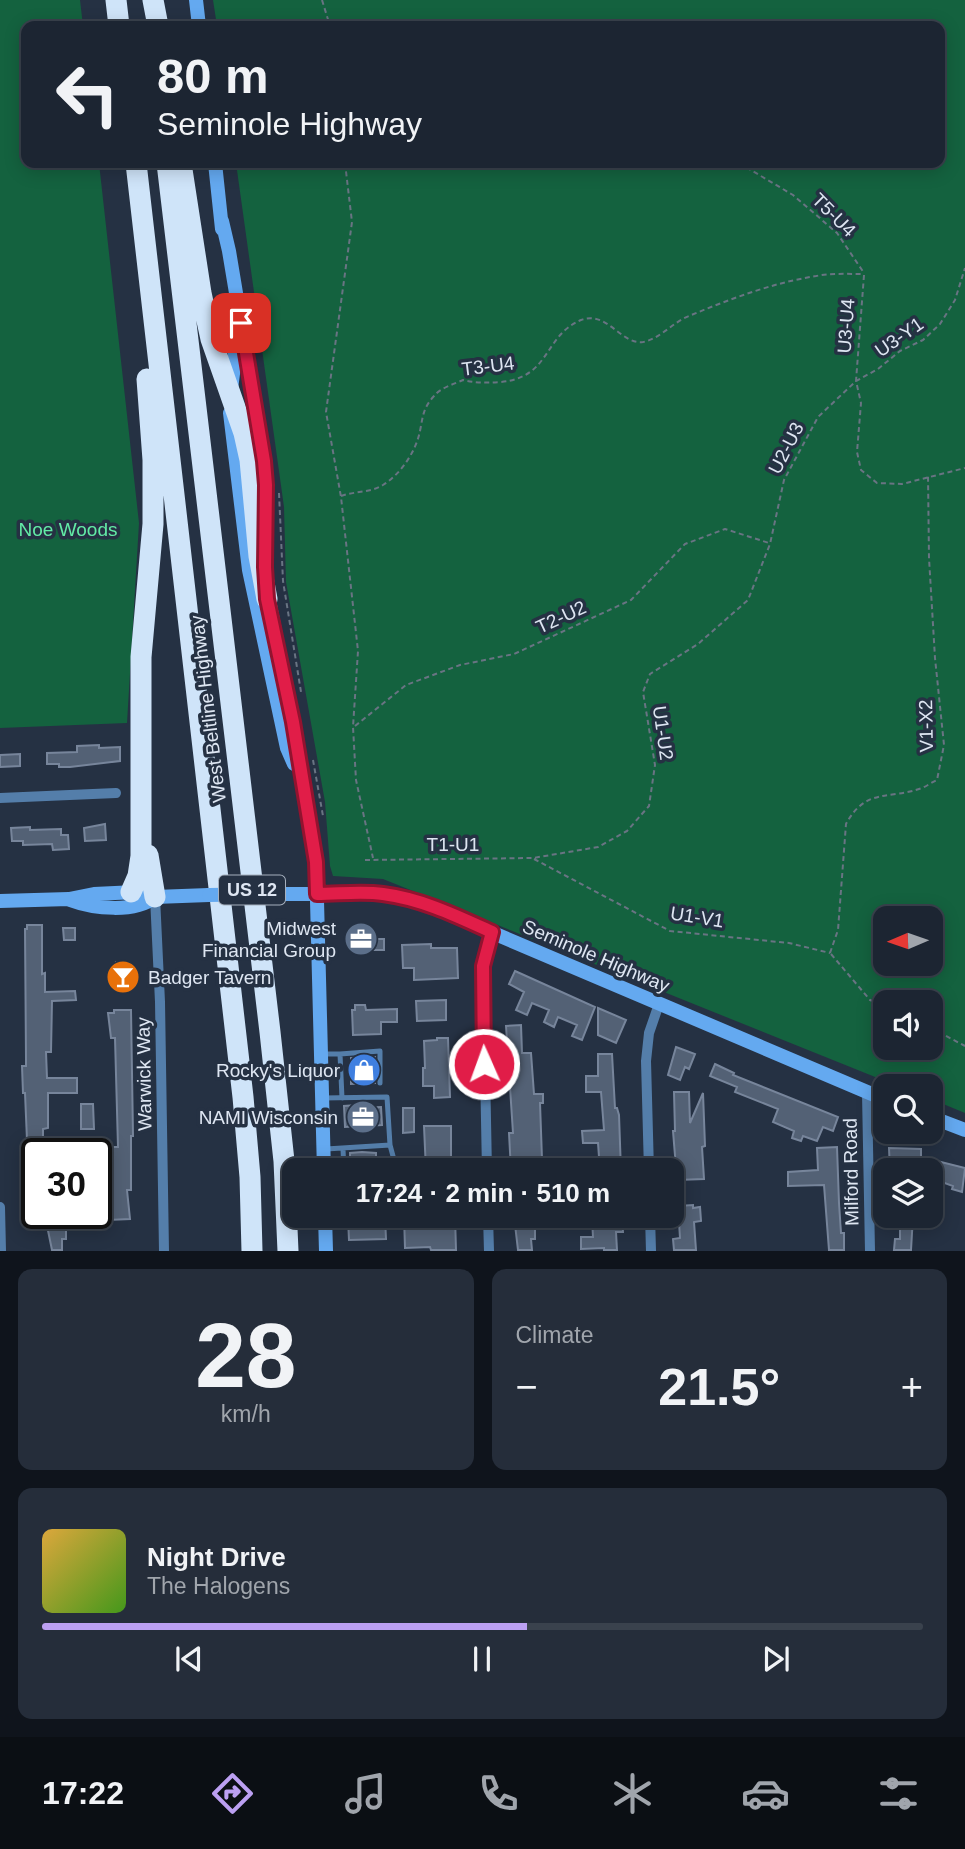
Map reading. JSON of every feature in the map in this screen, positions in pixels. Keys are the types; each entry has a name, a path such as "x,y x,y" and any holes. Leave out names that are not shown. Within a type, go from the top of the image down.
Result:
{"highway":[{"path":"116,0 118,21"},
{"path":"150,0 151,21"},
{"path":"150,0 156,21"},
{"path":"131,892 140,868 141,657 154,491 135,168"},
{"name":"West Beltline Highway","path":"136,168 250,1177 252,1251"},
{"name":"West Beltline Highway","path":"168,168 270,1032 289,1251"},
{"path":"182,168 211,340 250,460 259,556 267,599"},
{"path":"142,786 150,874 155,897"},
{"path":"245,1251 250,1177"}],"street":[{"path":"196,0 198,21"},
{"path":"216,168 222,221 264,461 267,599 293,722 316,862 323,1158"},
{"path":"222,221 222,252 235,358 231,424 249,570 287,748 302,781"},
{"path":"0,798 116,793"},
{"name":"Seminole Highway","path":"69,900 89,895 131,892 155,897 281,894 381,894 401,897 492,932 873,1095"},
{"name":"Seminole Highway","path":"0,901 69,900 92,905 135,906 144,905 155,897"},
{"name":"Warwick Way","path":"155,897 160,1002 164,1251"},
{"path":"486,1158 483,966 492,932"},
{"path":"649,1158 646,1061 649,1033 659,1004"},
{"name":"Milford Road","path":"867,1093 870,1251"},
{"path":"943,1122 965,1130"},
{"path":"0,1207 1,1251"},
{"path":"325,1228 326,1251"},
{"path":"488,1228 489,1251"},
{"path":"650,1228 651,1251"}],"lane":[{"path":"321,1054 380,1051 380,1083"},
{"path":"340,1054 342,1098"},
{"path":"322,1098 387,1097 390,1145 394,1158"},
{"path":"323,1149 390,1145"},
{"path":"343,1149 343,1158"}],"path":[{"path":"322,0 328,21"},
{"path":"346,168 352,222 326,412 341,496 358,651 354,727 356,780 373,859"},
{"name":"T5-U4","path":"747,168 793,195 837,233 864,274"},
{"name":"U3-Y1","path":"856,381 878,369 900,351 923,340 940,324 955,300 965,268"},
{"name":"T3-U4","path":"341,496 351,492 368,491 385,484 407,462 420,433 422,414 435,394 463,380 475,383 517,381 536,368 563,330 584,319 607,322 626,338 639,343 651,340 685,317 772,285 818,275 864,274"},
{"name":"U3-U4","path":"864,274 856,381 861,403 857,452 861,470 877,483 902,484 965,468"},
{"name":"U2-U3","path":"770,544 784,480 806,438 818,417 856,381"},
{"name":"V1-X2","path":"830,953 838,930 846,824 853,811 866,800 922,788 937,780 944,745 935,659 929,558 928,476"},
{"path":"278,491 283,581 303,700"},
{"name":"T2-U2","path":"354,727 405,685 460,664 514,654 631,600 685,544 725,529 770,544"},
{"name":"U1-U2","path":"533,858 598,847 627,831 649,806 655,765 643,692 650,674 698,644 748,600 770,544"},
{"path":"312,751 323,815"},
{"name":"U1-V1","path":"533,858 670,931 789,943 830,953"},
{"name":"T1-U1","path":"365,860 533,858"},
{"path":"830,953 873,1001"},
{"path":"943,1034 965,1046"}],"green space":[{"name":"Noe Woods","path":"0,0 80,0 82,21 21,21 21,168 100,168 139,523 127,723 0,728"},
{"path":"213,0 965,0 965,1113 943,1104 943,1074 873,1074 873,1076 383,879 333,876 325,802 286,582 284,507 237,168 945,168 945,21 216,21"}],"building":[{"path":"99,745 99,748 120,747 120,761 70,767 47,764 47,753 77,752 77,746"},
{"path":"20,754 20,766 0,767 0,755"},
{"path":"105,824 106,840 85,841 84,828"},
{"path":"30,827 30,830 61,829 61,835 68,835 69,849 53,850 52,844 23,845 23,841 12,841 11,828"},
{"path":"27,925 42,925 42,974 45,973 45,992 75,991 76,1000 52,1001 51,1052 46,1052 47,1078 77,1078 77,1093 48,1093 48,1128 43,1129 43,1138 27,1138 23,1093 22,1066 26,1066"},
{"path":"63,928 75,928 75,940 64,940"},
{"name":"Midwest Financial Group","path":"352,928 369,928 370,939 384,939 384,950 370,950 370,946 353,946"},
{"path":"431,944 431,948 457,948 458,978 414,980 414,968 403,968 402,945"},
{"name":"Badger Tavern","path":"116,962 129,962 130,970 133,970 132,990 117,991 117,983 113,983 113,972 117,972"},
{"path":"515,971 595,1007 582,1040 572,1036 577,1025 558,1017 554,1027 544,1022 549,1010 532,1003 527,1015 516,1010 524,992 509,984"},
{"path":"446,1000 446,1020 417,1021 416,1001"},
{"path":"355,1005 365,1005 366,1010 397,1009 397,1022 381,1022 381,1034 353,1035 352,1010 355,1010"},
{"path":"598,1008 626,1020 616,1043 598,1035"},
{"path":"114,1010 131,1010 133,1136 131,1190 127,1190 130,1219 112,1220 112,1147 118,1147 115,1038 111,1038 108,1013 114,1013"},
{"path":"521,1025 522,1053 531,1053 534,1094 543,1094 543,1103 540,1103 542,1158 510,1158 509,1133 513,1133 506,1026"},
{"path":"448,1038 450,1097 434,1098 434,1086 423,1086 424,1041"},
{"path":"676,1047 695,1054 689,1069 685,1067 680,1080 668,1075"},
{"path":"598,1054 612,1054 621,1158 599,1158 598,1143 583,1143 582,1131 604,1130 601,1092 586,1092 586,1076 598,1076"},
{"name":"Rocky's Liquor","path":"375,1057 375,1083 351,1084 351,1058"},
{"path":"715,1064 734,1073 733,1075 838,1117 833,1131 823,1127 817,1141 803,1136 801,1141 792,1138 794,1131 773,1122 778,1109 735,1092 737,1087 710,1076"},
{"path":"674,1092 689,1092 690,1123 703,1093 704,1179 684,1180 684,1158 675,1158"},
{"path":"81,1104 93,1104 94,1129 81,1129"},
{"name":"NAMI Wisconsin","path":"357,1105 357,1108 381,1107 382,1125 345,1127 344,1106"},
{"path":"403,1108 414,1108 414,1132 403,1133"},
{"path":"424,1126 451,1126 451,1158 425,1158"},
{"path":"837,1147 844,1250 829,1250 824,1185 788,1186 788,1172 818,1170 817,1148"},
{"path":"889,1148 921,1149 921,1157 925,1158 889,1158"},
{"path":"350,1153 376,1153 376,1158 350,1158"},
{"path":"943,1162 965,1168 962,1192 952,1189 953,1186 943,1182"},
{"path":"684,1206 700,1207 701,1221 694,1222 696,1250 674,1250 673,1239 680,1238 679,1228 684,1228"},
{"path":"348,1228 386,1228 386,1239 349,1240"},
{"path":"404,1228 455,1228 456,1250 405,1248"},
{"path":"515,1228 535,1228 535,1239 531,1239 532,1250 518,1250"},
{"path":"593,1228 623,1228 623,1232 616,1232 617,1250 581,1249 581,1237 593,1237"},
{"path":"900,1228 912,1228 911,1250 894,1250 895,1239 900,1239"},
{"path":"48,1229 66,1229 62,1250 52,1250"}],"place":[{"name":"Midwest Financial Group","path":"361,939"},
{"name":"Badger Tavern","path":"123,977"},
{"name":"Rocky's Liquor","path":"364,1070"},
{"name":"NAMI Wisconsin","path":"363,1117"}],"route":[{"path":"241,323 264,461 267,599 293,722 310,822 316,862 317,894 381,894 401,897 492,932 483,966 484,1064"}]}
